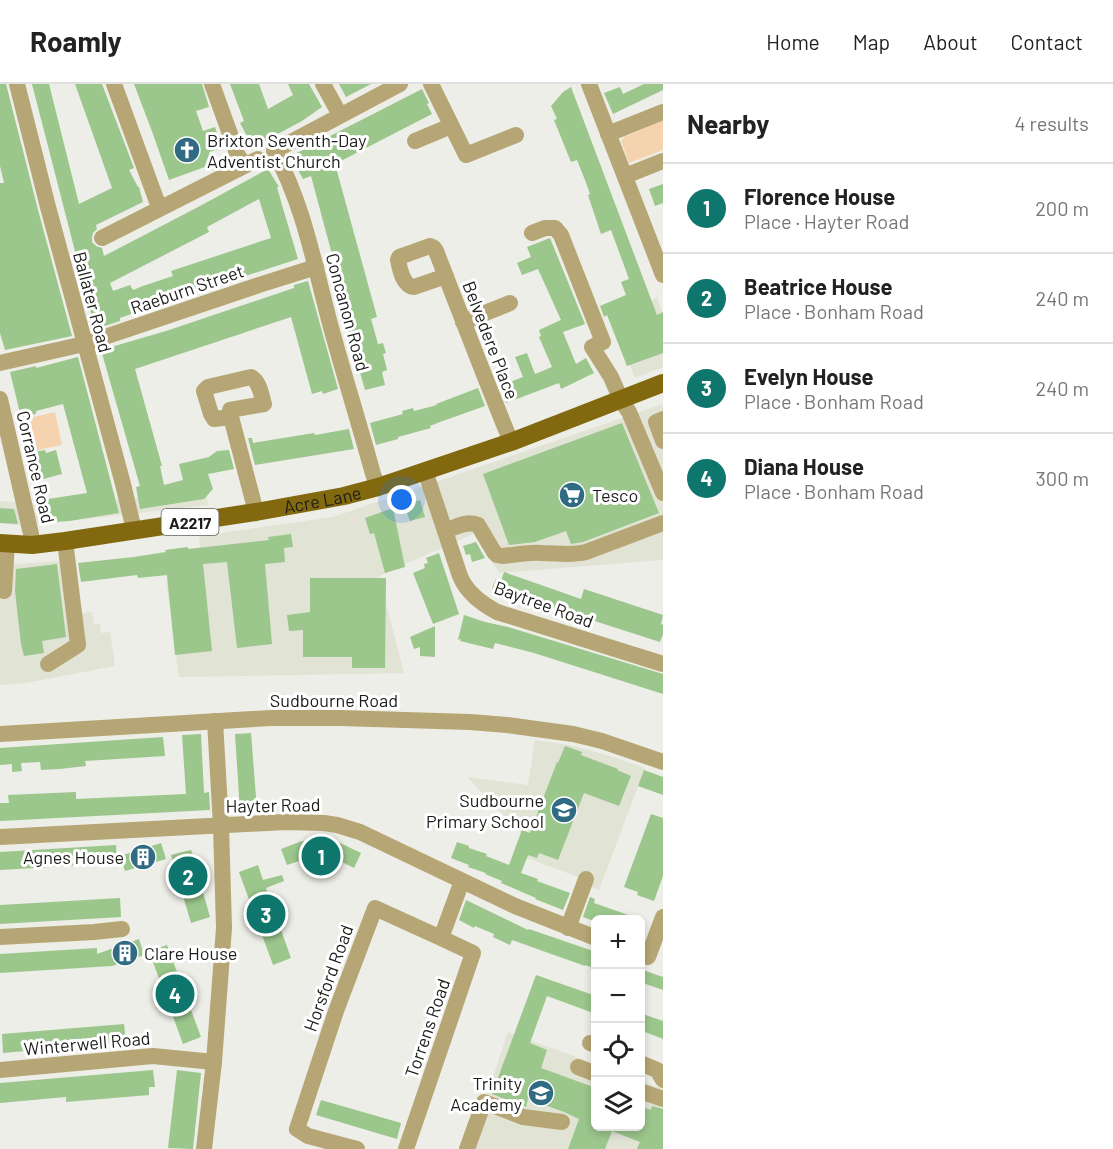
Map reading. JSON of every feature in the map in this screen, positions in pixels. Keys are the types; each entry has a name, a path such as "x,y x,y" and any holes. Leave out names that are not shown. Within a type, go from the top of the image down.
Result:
{"main road":[{"name":"Acre Lane","path":"3,543 32,545 65,541 344,496 378,487 511,442 663,383"}],"street":[{"name":"Ballater Road","path":"17,84 134,530"},
{"path":"114,84 160,208"},
{"path":"102,238 251,162 238,156 212,84"},
{"path":"323,84 340,116 400,84"},
{"path":"431,84 466,155 516,135"},
{"path":"589,84 663,275"},
{"path":"608,134 663,112"},
{"name":"Concanon Road","path":"340,116 273,151 295,196 378,487"},
{"path":"415,141 451,126"},
{"path":"625,176 663,161"},
{"path":"532,233 545,228 555,228 561,235 603,342 592,347 629,412 663,493"},
{"name":"Belvedere Place","path":"446,276 410,287 406,284 399,257 430,246 436,251 446,276 463,322 511,442"},
{"name":"Raeburn Street","path":"0,363 84,344 316,267"},
{"path":"463,322 510,303"},
{"name":"Corrance Road","path":"0,399 32,545"},
{"path":"231,417 256,512"},
{"path":"663,419 656,422 663,441"},
{"name":"Baytree Road","path":"425,471 464,585 476,599 497,612 663,664"},
{"path":"445,531 467,524 478,525 494,552 502,556 537,552 573,555 663,523"},
{"path":"48,664 78,645 65,541"},
{"path":"3,543 3,591"},
{"name":"Sudbourne Road","path":"0,734 271,718 470,722 545,730 602,741 663,762"},
{"path":"204,1149 214,1062 224,928 215,721"},
{"name":"Hayter Road","path":"0,837 309,822 337,825 370,836 514,906 591,936"},
{"path":"568,928 586,879"},
{"path":"441,938 462,881"},
{"name":"Horsford Road","path":"357,1149 307,1143 297,1129 336,1011 375,908 441,938"},
{"path":"650,958 663,917"},
{"path":"0,937 122,929"},
{"name":"Torrens Road","path":"406,1149 473,953 441,938"},
{"name":"Winterwell Road","path":"0,1070 153,1056 214,1062"},
{"path":"645,1065 657,1070 663,1080"},
{"path":"578,1067 591,1072"},
{"path":"645,1093 663,1099"},
{"path":"467,1149 484,1102 523,1117 562,1122"}],"shaded area":[{"path":"663,120 663,150 629,163 621,141 624,137"},
{"path":"657,297 663,314 663,367 635,378 610,310 603,305 618,299 624,315"},
{"path":"663,404 663,560 499,573 475,533 379,576 404,673 179,677 166,580 203,575 199,536 333,517"},
{"path":"55,412 62,445 28,452 21,420"},
{"path":"206,488 208,505 69,521 18,525 0,523 0,501 49,505 138,498"},
{"path":"72,560 82,613 92,612 94,624 100,624 101,633 110,632 115,666 26,683 0,685 0,562 17,564"},
{"name":"Sudbourne Primary School","path":"535,740 575,746 645,768 599,890 589,886 581,878 513,853 521,833 467,777 528,785"},
{"name":"Trinity Academy","path":"508,1032 591,1063 591,1131 645,1131 645,1082 663,1089 663,1149 464,1149 486,1098"}],"building":[{"path":"0,84 6,84 72,336 5,350 0,333 0,183 4,183 0,166"},
{"path":"32,84 49,84 79,204 112,188 75,84 102,84 134,168 129,170 139,187 143,202 96,225 97,229 93,233 92,242 102,248 104,256 268,169 279,187 277,187 298,259 150,307 120,318 120,321 95,329","holes":["259,199 271,238 171,271 173,276 133,290 130,285 113,291 110,283 209,232 207,227"]},
{"path":"134,84 202,84 209,107 196,111 203,131 215,127 222,148 209,152 213,164 169,180"},
{"path":"230,84 259,84 268,109 293,95 288,84 309,84 322,107 302,121 253,147 240,123 244,121"},
{"path":"339,84 371,84 346,97"},
{"path":"644,84 663,84 663,90 613,114 604,93 620,87 623,94"},
{"path":"571,87 657,315 663,312 663,353 627,366 607,315 604,317 600,306 626,295 621,282 629,279 611,230 601,234 585,180 577,160 571,162 554,120 557,119 551,106 563,92"},
{"path":"422,89 432,114 335,164 377,317 371,319 378,344 383,343 386,353 383,354 387,370 382,372 385,385 365,390 348,330 352,329 311,176 303,179 289,157"},
{"path":"663,184 663,203 655,206 649,189"},
{"path":"550,238 585,324 563,332 576,364 586,358 594,373 561,389 559,383 506,403 500,386 523,377 515,357 527,353 535,374 552,367 539,337 541,336 539,330 561,320 538,269 522,275 517,263 531,257 527,247"},
{"path":"308,281 338,389 323,394 322,391 312,394 291,317 135,369 162,466 160,466 164,485 183,480 179,464 209,457 217,451 229,450 234,469 208,474 213,489 204,499 140,509 136,487 140,486 101,350 166,331 294,288 294,285"},
{"path":"78,357 119,513 40,523 35,501 87,493 63,404 21,417 10,372"},
{"path":"478,388 485,406 430,426 431,428 376,445 370,423 403,414 402,411 413,408 414,411 437,405"},
{"name":"Tesco","path":"622,423 659,513 583,542 571,544 566,531 535,542 509,545 483,474"},
{"path":"349,429 354,449 255,465 248,438 252,438 253,443"},
{"path":"45,450 46,453 56,450 62,474 36,481 30,453"},
{"path":"420,500 425,517 410,521 404,505"},
{"path":"0,508 14,509 18,524 0,523"},
{"path":"393,508 405,567 385,573 374,533 370,534 365,518"},
{"path":"291,534 293,547 284,548 285,562 265,564 272,644 237,648 227,562 203,564 212,651 175,655 167,575 138,578 137,575 81,582 78,563 134,557 188,547 188,549 269,540 268,537"},
{"path":"476,542 485,558 472,562 470,554 466,555 463,546"},
{"path":"439,553 459,614 433,624 413,573 425,568 424,564 428,563 426,558"},
{"path":"57,564 66,637 42,641 44,653 24,656 15,591 16,569"},
{"path":"504,572 581,599 584,589 663,615 661,624 663,634 660,642 492,588 496,579 501,581"},
{"path":"310,578 386,578 385,668 352,668 352,657 303,657 303,630 289,631 287,615 310,612"},
{"path":"464,615 663,674 663,694 534,653 495,643 493,649 460,641 461,639 458,640"},
{"path":"435,626 435,657 420,656 420,647 414,649 410,637"},
{"path":"251,733 257,810 240,811 235,734"},
{"path":"201,734 204,793 209,792 210,810 0,821 0,803 9,803 8,795 76,792 76,799 186,794 182,735"},
{"path":"163,737 165,756 85,761 86,766 41,770 40,762 21,763 22,771 12,772 12,764 0,765 0,748"},
{"path":"565,746 631,776 619,806 584,793 558,860 539,853 537,858 528,855 521,873 570,893 563,910 535,899 501,883 502,881 486,873 451,858 457,842 509,865 522,830 530,833"},
{"path":"644,770 663,777 663,795 638,786"},
{"path":"651,814 663,818 663,876 654,901 624,887"},
{"path":"302,841 336,843 336,841 361,853 354,868 338,860 305,859 287,865 281,849"},
{"name":"Agnes House","path":"161,843 166,859 125,871 120,856"},
{"path":"116,845 117,863 0,870 0,852"},
{"path":"191,850 210,917 191,923 171,855"},
{"path":"258,865 263,880 282,875 284,881 266,888 291,958 273,965 239,872"},
{"path":"590,897 595,899 594,903 628,915 591,915 591,920 583,917"},
{"path":"120,898 121,917 0,924 0,905"},
{"path":"466,900 528,930 591,950 591,967 512,940 510,945 493,937 494,934 475,926 474,928 459,920"},
{"path":"139,939 144,955 112,966 0,973 0,954 97,948 97,954"},
{"path":"167,945 201,1037 183,1044 149,951"},
{"path":"645,971 663,977 663,990 645,984"},
{"path":"536,975 591,994 591,1012 547,996 530,1043 547,1050 541,1068 591,1086 591,1131 612,1131 605,1149 568,1149 579,1119 528,1099 526,1107 492,1094"},
{"path":"645,1015 663,1021 663,1039 645,1032"},
{"path":"124,1024 126,1042 3,1053 2,1034"},
{"path":"153,1070 155,1087 149,1087 149,1095 66,1102 66,1097 0,1103 0,1083"},
{"path":"177,1070 201,1073 193,1149 168,1148"},
{"path":"321,1100 401,1123 397,1139 316,1115"},
{"path":"652,1106 663,1109 663,1149 637,1149 640,1142 612,1131 645,1131 645,1108 651,1110"}],"place":[{"name":"Brixton Seventh-Day Adventist Church","path":"187,150"},
{"name":"Tesco","path":"572,495"},
{"name":"Sudbourne Primary School","path":"564,810"},
{"name":"Florence House","path":"321,856"},
{"name":"Agnes House","path":"143,857"},
{"name":"Beatrice House","path":"188,876"},
{"name":"Evelyn House","path":"266,914"},
{"name":"Clare House","path":"125,953"},
{"name":"Diana House","path":"175,994"},
{"name":"Trinity Academy","path":"541,1093"}]}
